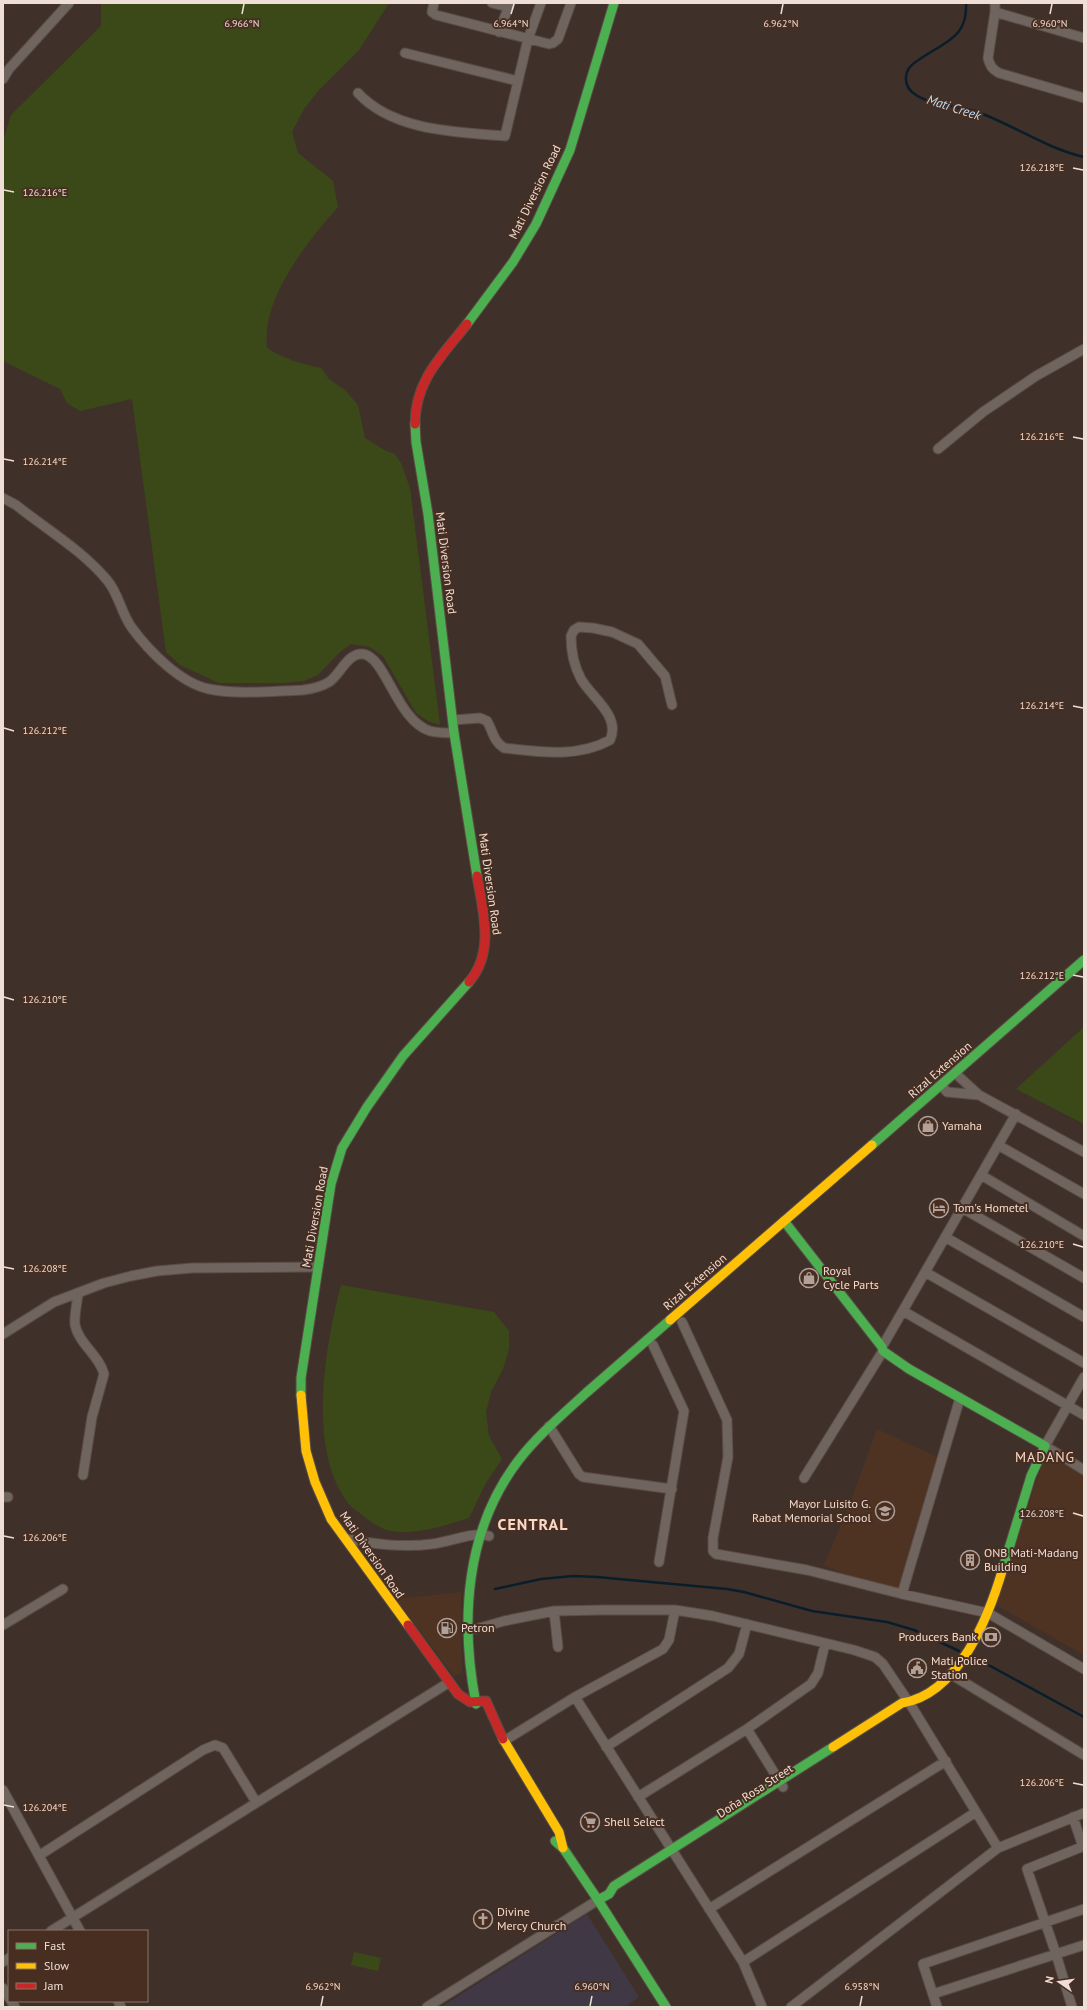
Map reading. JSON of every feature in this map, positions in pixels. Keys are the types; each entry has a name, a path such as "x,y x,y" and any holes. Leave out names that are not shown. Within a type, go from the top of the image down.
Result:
{"main road":[{"name":"Mati Diversion Road","path":"476,1704 464,1699 448,1683 331,1519 310,1468 302,1429 301,1378 331,1184 342,1148 367,1107 403,1056 467,986 476,974 482,962 485,946 485,923 454,733 429,522 416,442 414,422 416,404 421,387 429,372 486,300 513,262 536,224 570,150 614,3"},
{"name":"Rizal Extension","path":"958,1076 1084,960"},
{"name":"Rizal Extension","path":"552,1430 682,1322 787,1225 944,1088 1084,972"},
{"name":"Rizal Extension","path":"480,1715 469,1672 466,1625 471,1577 485,1535 517,1478 552,1430 648,1338 787,1225"},
{"path":"787,1225 883,1349 900,1363 1044,1446"},
{"name":"Doña Rosa Street","path":"598,1900 609,1894 614,1886 673,1853 781,1784 902,1703 909,1702 935,1688 952,1675 967,1654 988,1613 1030,1476 1044,1446"},
{"name":"Rizal Extension","path":"485,1535 478,1591 476,1629 477,1657 486,1701 504,1741 560,1832 563,1848"},
{"path":"476,1704 486,1701"},
{"path":"535,1812 544,1807"},
{"path":"550,1837 563,1848 666,2007"}],"street":[{"path":"3,79 9,69 69,3"},
{"path":"434,3 432,12 436,15 550,44 556,41 571,3"},
{"path":"492,3 509,5 499,32"},
{"path":"358,93 375,109 421,125 458,132 504,136 528,39 541,3"},
{"path":"1084,38 995,8 988,58 993,70 999,73 1084,98"},
{"path":"405,53 518,81"},
{"path":"938,449 995,404 1036,376 1084,349"},
{"path":"3,498 16,505 94,565 116,593 130,626 160,660 196,684 208,689 227,691 303,690 315,688 329,682 348,660 356,655 364,654 372,658 383,673 406,713 417,724 429,730 454,733"},
{"path":"453,720 480,718 487,721 493,738 504,748 559,752 589,749 610,740 613,734 613,724 606,712 580,678 575,662 571,636 574,630 579,627 612,632 638,644 665,676 672,705"},
{"path":"958,1076 979,1095 1084,1152"},
{"path":"944,1088 979,1095"},
{"path":"804,1478 883,1349 925,1272 1016,1114"},
{"path":"998,1145 1084,1194"},
{"path":"980,1175 1084,1236"},
{"path":"962,1208 1084,1278"},
{"path":"945,1237 1084,1317"},
{"path":"3,1334 54,1302 104,1283 157,1271 228,1267 318,1267"},
{"path":"925,1272 1084,1364"},
{"path":"78,1294 76,1326 87,1347 102,1367 104,1374 92,1417 84,1475"},
{"path":"903,1311 1084,1415"},
{"path":"682,1322 727,1420 728,1457 712,1551 716,1554 807,1570 902,1594 988,1613 1084,1669"},
{"path":"653,1345 684,1411 659,1562"},
{"name":"Doña Rosa Street","path":"1044,1446 1084,1377"},
{"path":"902,1594 960,1398"},
{"path":"552,1430 579,1474 583,1477 672,1489"},
{"path":"1044,1446 1084,1470"},
{"path":"345,1539 381,1545 414,1546 485,1535"},
{"path":"3,1625 63,1589"},
{"path":"476,1629 504,1621 554,1612 675,1610 747,1624 854,1650 875,1657 909,1702 998,1848"},
{"path":"504,1741 575,1697 663,1650 669,1640 675,1610"},
{"path":"554,1612 558,1647"},
{"path":"606,1747 728,1668 739,1654 747,1624"},
{"path":"638,1797 747,1729 811,1684 818,1673 825,1644"},
{"path":"952,1675 1084,1756"},
{"path":"53,1930 448,1683"},
{"path":"575,1697 743,1962 762,2007"},
{"path":"747,1729 781,1784"},
{"path":"40,1855 198,1753 215,1745 223,1748 256,1802"},
{"path":"709,1910 946,1761"},
{"path":"3,1790 40,1855 80,1930"},
{"path":"743,1962 976,1812"},
{"path":"791,2007 998,1848 1084,1813"},
{"path":"1072,2007 1056,1954 1027,1869 1031,1866 1083,1846 1073,1817"},
{"path":"427,2007 598,1900"},
{"path":"936,2007 923,1964 1084,1909"},
{"path":"933,1994 1084,1945"}],"shaded area":[{"name":"Mayor Luisito G. Rabat Memorial School","path":"877,1429 937,1457 919,1524 897,1592 868,1585 824,1565 852,1498"},
{"path":"1045,1454 1084,1476 1084,1655 996,1605"},
{"path":"461,1592 462,1673 454,1676 396,1599"},
{"path":"587,1914 639,1997 625,2007 441,2007"}],"green space":[{"path":"101,3 389,3 359,50 318,91 304,109 292,132 298,153 333,181 338,207 300,254 279,291 271,310 267,329 267,348 293,361 321,368 329,379 345,390 358,405 365,438 386,451 395,454 401,463 410,488 440,725 428,721 416,713 383,656 370,647 351,644 340,652 318,675 304,681 285,683 219,683 180,665 166,652 132,399 80,411 67,403 60,389 3,361 3,141 11,115 101,26"},
{"path":"1084,1027 1084,1124 1016,1089"},
{"path":"341,1285 494,1312 509,1331 509,1349 503,1369 491,1392 486,1412 489,1436 502,1459 486,1483 469,1518 421,1531 401,1532 387,1530 372,1523 350,1505 335,1481 327,1455 323,1397 325,1367"},
{"path":"354,1952 381,1958 378,1971 351,1965"}],"waterway":[{"name":"Mati Creek","path":"966,3 966,15 959,32 946,43 916,61 909,68 906,79 909,88 913,93 923,99 968,109 989,116 1042,142 1084,157"},
{"path":"495,1589 541,1579 573,1576 727,1589 744,1592 812,1611 887,1622 914,1630 959,1651"},
{"path":"972,1656 1084,1717"}],"traffic: fast":[{"path":"467,324 513,262 536,224 570,150 614,3"},
{"path":"415,424 416,442 428,514 454,733 477,876"},
{"path":"872,1145 1084,960"},
{"path":"301,1395 301,1378 331,1184 342,1148 367,1107 403,1056 469,982"},
{"path":"784,1221 882,1347 883,1351 909,1369 1045,1446 1031,1476 1003,1568"},
{"path":"476,1704 468,1641 468,1609 471,1578 477,1547 487,1517 500,1488 518,1461 542,1434 586,1393 670,1320"},
{"path":"598,1900 609,1894 614,1886 833,1747"},
{"path":"555,1841 563,1848 598,1900 666,2007"}],"traffic: slow":[{"path":"670,1320 872,1145"},
{"path":"301,1395 306,1451 315,1482 331,1519 408,1625"},
{"path":"833,1747 902,1703 922,1697 940,1685 955,1669 969,1650 989,1608 1003,1568"},
{"path":"503,1739 559,1832 563,1848"}],"traffic: jam":[{"path":"415,424 416,408 425,381 440,358 467,324"},
{"path":"469,982 477,970 485,945 484,917 477,876"},
{"path":"408,1625 458,1694 470,1702 486,1701 503,1739"}],"place":[{"name":"Yamaha","path":"928,1126"},
{"name":"Tom's Hometel","path":"939,1208"},
{"name":"Royal Cycle Parts","path":"809,1278"},
{"name":"Mayor Luisito G. Rabat Memorial School","path":"885,1511"},
{"name":"ONB Mati-Madang Building","path":"970,1560"},
{"name":"Petron","path":"447,1628"},
{"name":"Producers Bank","path":"991,1637"},
{"name":"Mati Police Station","path":"917,1668"},
{"name":"Shell Select","path":"590,1822"},
{"name":"Divine Mercy Church","path":"483,1919"}],"district":[{"name":"MADANG","path":"1045,1457"},
{"name":"CENTRAL","path":"533,1524"}]}
